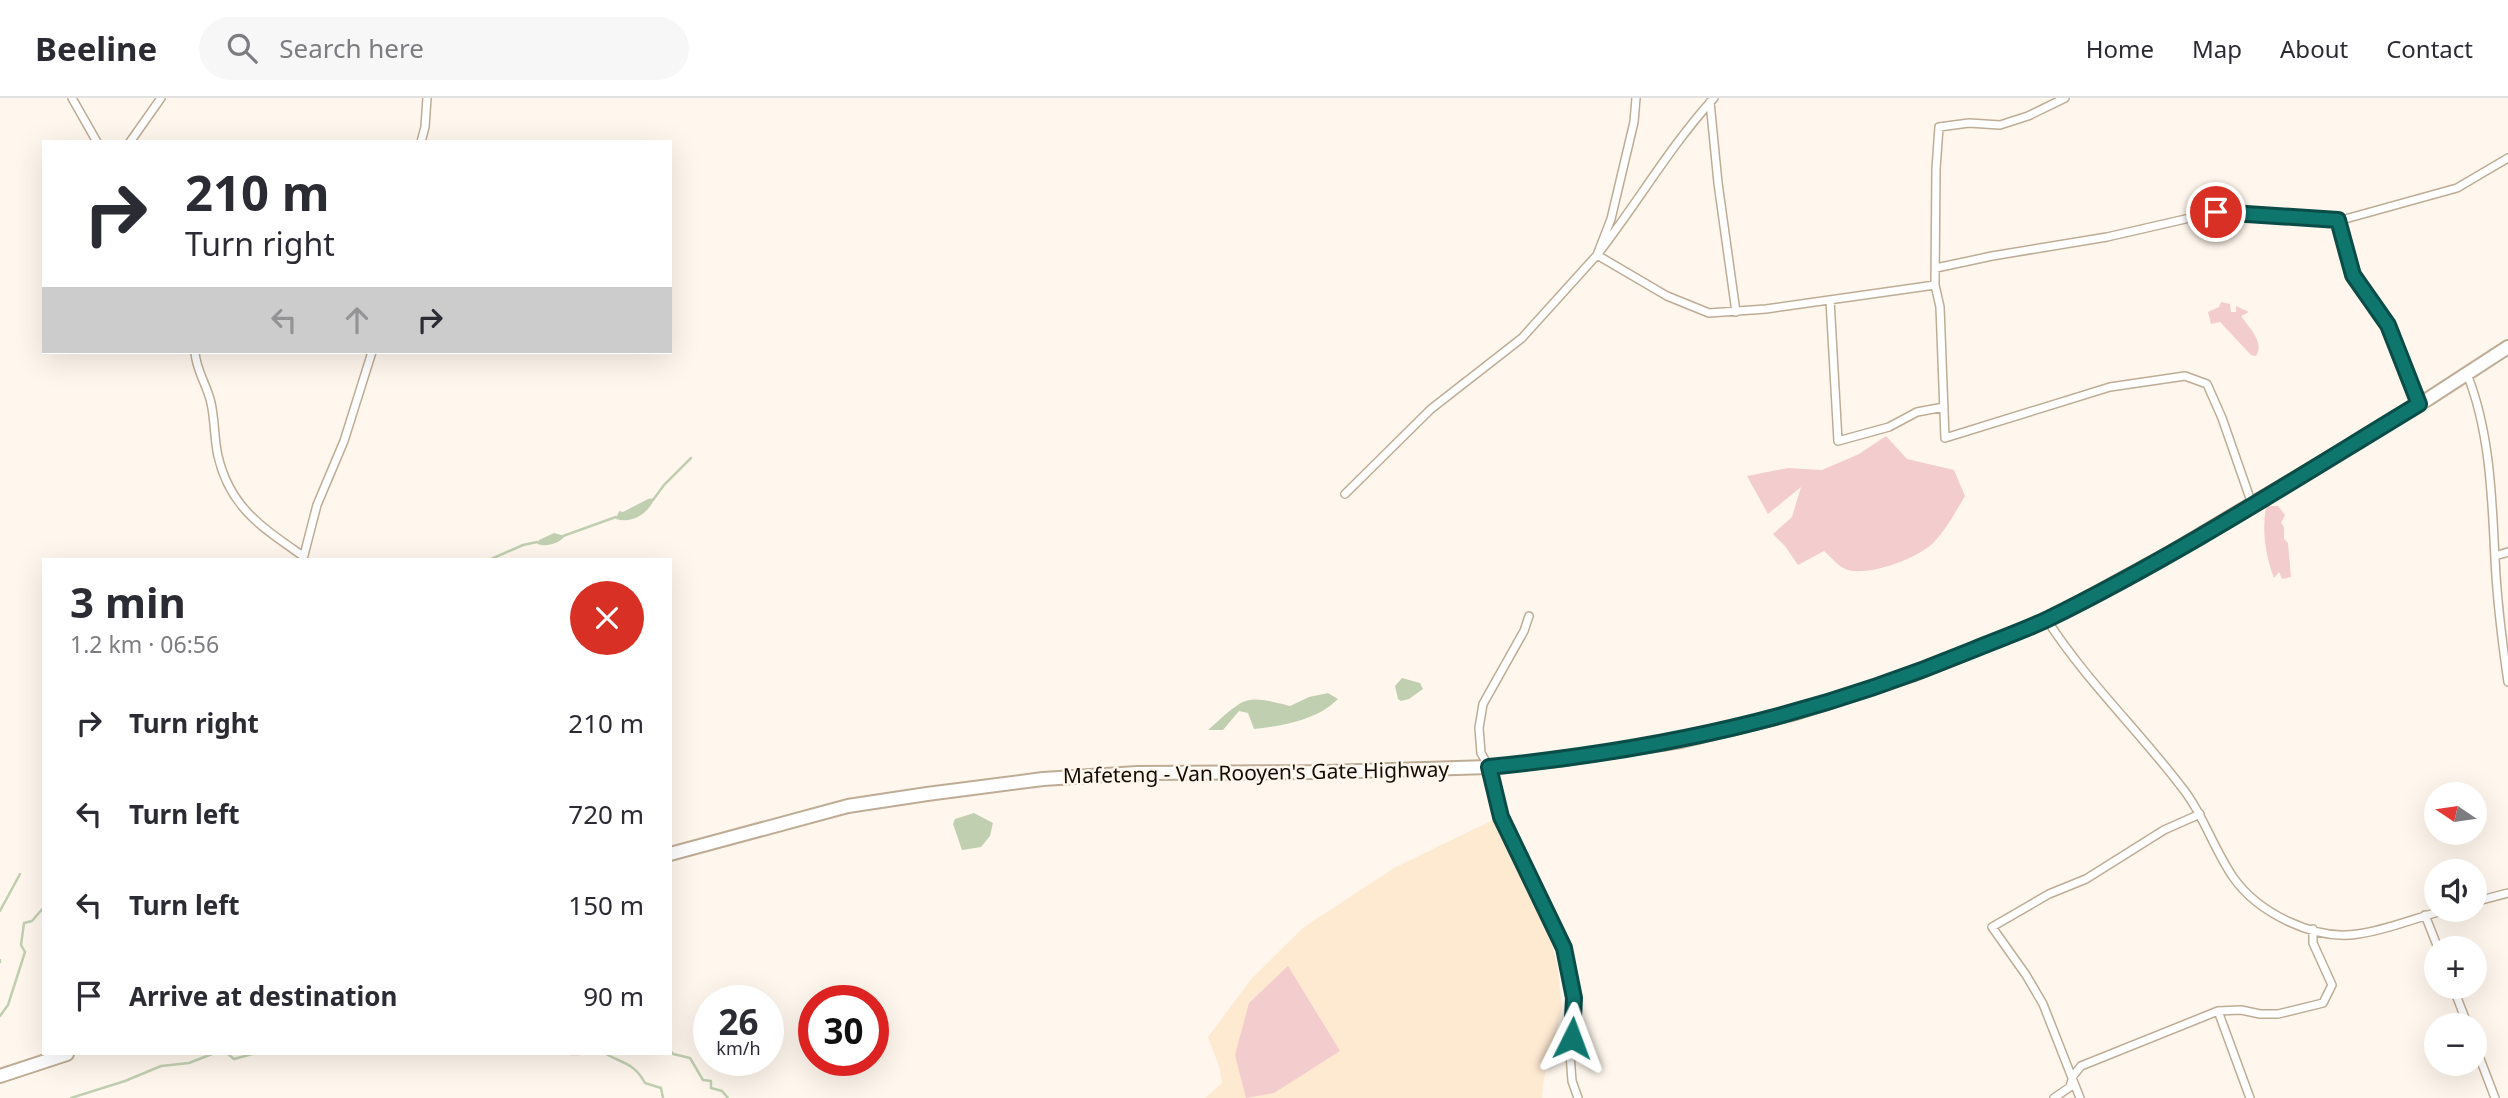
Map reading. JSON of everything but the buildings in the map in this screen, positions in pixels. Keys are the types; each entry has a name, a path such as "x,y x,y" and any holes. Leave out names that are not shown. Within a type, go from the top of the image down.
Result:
{"main road":[{"name":"Mafeteng - Van Rooyen's Gate Highway","path":"672,852 848,806 927,793 1043,779 1184,771 1326,772 1489,767 1558,760 1681,741 1785,716 1912,675 2046,620 2168,554 2419,404 2508,347"},
{"path":"0,1076 65,1055"}],"street":[{"path":"72,98 96,140"},
{"path":"131,140 161,98"},
{"path":"422,140 427,98"},
{"path":"1597,255 1611,219 1634,122 1636,98"},
{"path":"2065,98 2028,116 2000,125 1969,122 1939,127 1935,285 1940,307 1945,438 2110,387 2185,376 2207,384 2252,504"},
{"path":"1345,494 1431,409 1522,338 1597,255 1625,219 1688,126 1712,100"},
{"path":"1712,100 1718,183 1736,312"},
{"path":"1936,268 2107,237 2216,212 2338,220 2457,188 2508,158"},
{"path":"2338,220 2353,275 2388,325 2419,404"},
{"path":"1597,255 1667,296 1709,313 1736,312 1935,285"},
{"path":"1830,300 1838,441 1889,427 1917,412 1944,407"},
{"path":"195,354 196,367 208,390 214,415 218,454 225,480 236,499 261,527 303,558 317,505 344,440 371,354"},
{"path":"2467,374 2475,394 2491,484 2499,621 2508,682"},
{"path":"2495,556 2508,552"},
{"path":"1529,615 1524,631 1483,704 1479,728 1481,753 1489,767 1501,817 1564,948 1574,998 1570,1054 1572,1082 1578,1098"},
{"path":"2046,620 2072,657 2164,765 2200,814 2233,877 2250,897 2294,925 2327,933 2357,935 2424,915"},
{"path":"2080,1098 2043,1004 1992,927 2049,894 2086,879 2164,830 2200,814"},
{"path":"2487,898 2508,892"},
{"path":"2054,1098 2070,1087 2073,1076 2081,1066 2218,1011 2241,1010 2278,1014 2323,1003 2332,985 2312,943 2313,929"},
{"path":"2218,1011 2250,1098"},
{"path":"2487,1076 2495,1098"}],"shaded area":[{"path":"2221,302 2230,304 2231,312 2236,312 2236,306 2249,312 2241,316 2257,340 2259,346 2256,356 2251,355 2220,322 2211,324 2208,312 2219,307"},
{"path":"1886,436 1907,459 1954,470 1965,496 1947,525 1935,541 1918,554 1879,569 1845,569 1824,551 1798,565 1773,534 1792,517 1801,487 1768,514 1747,476 1788,468 1822,470 1859,454"},
{"path":"655,498 640,516 629,520 616,519 619,511 623,512"},
{"path":"2266,506 2278,506 2285,515 2281,523 2284,527 2284,539 2288,543 2291,577 2282,579 2279,572 2274,578 2265,542"},
{"path":"554,533 565,536 552,544 537,544 539,540"},
{"path":"1402,678 1420,683 1423,689 1401,701 1395,686"},
{"path":"1328,693 1338,699 1320,712 1299,721 1254,729 1248,713 1239,711 1223,730 1208,730 1229,711 1244,702 1262,700 1290,706 1309,697"},
{"path":"974,813 993,823 990,836 981,847 962,850 953,824 955,819"},
{"path":"1495,819 1551,942 1557,963 1562,1008 1543,1083 1542,1098 1205,1098 1222,1083 1220,1069 1208,1037 1252,978 1304,927 1394,868"},
{"path":"1288,966 1340,1051 1274,1093 1246,1098 1235,1055 1249,1003"}],"waterway":[{"path":"653,500 691,458"},
{"path":"563,536 616,517"},
{"path":"494,558 537,542"},
{"path":"0,911 20,874"},
{"path":"0,1016 8,1005 25,952 21,945 24,923 32,921 42,909"},
{"path":"672,1053 690,1058 703,1080 711,1081 711,1088 722,1091 728,1098"},
{"path":"71,1098 161,1066 189,1063 209,1055"},
{"path":"229,1055 234,1059 248,1055"},
{"path":"608,1055 633,1068 645,1083 661,1088 663,1098"}],"route":[{"path":"1572,1038 1574,998 1564,948 1501,817 1489,767 1558,760 1681,741 1796,713 1912,675 2046,620 2168,554 2419,404 2388,325 2353,275 2338,220 2216,212"}]}
